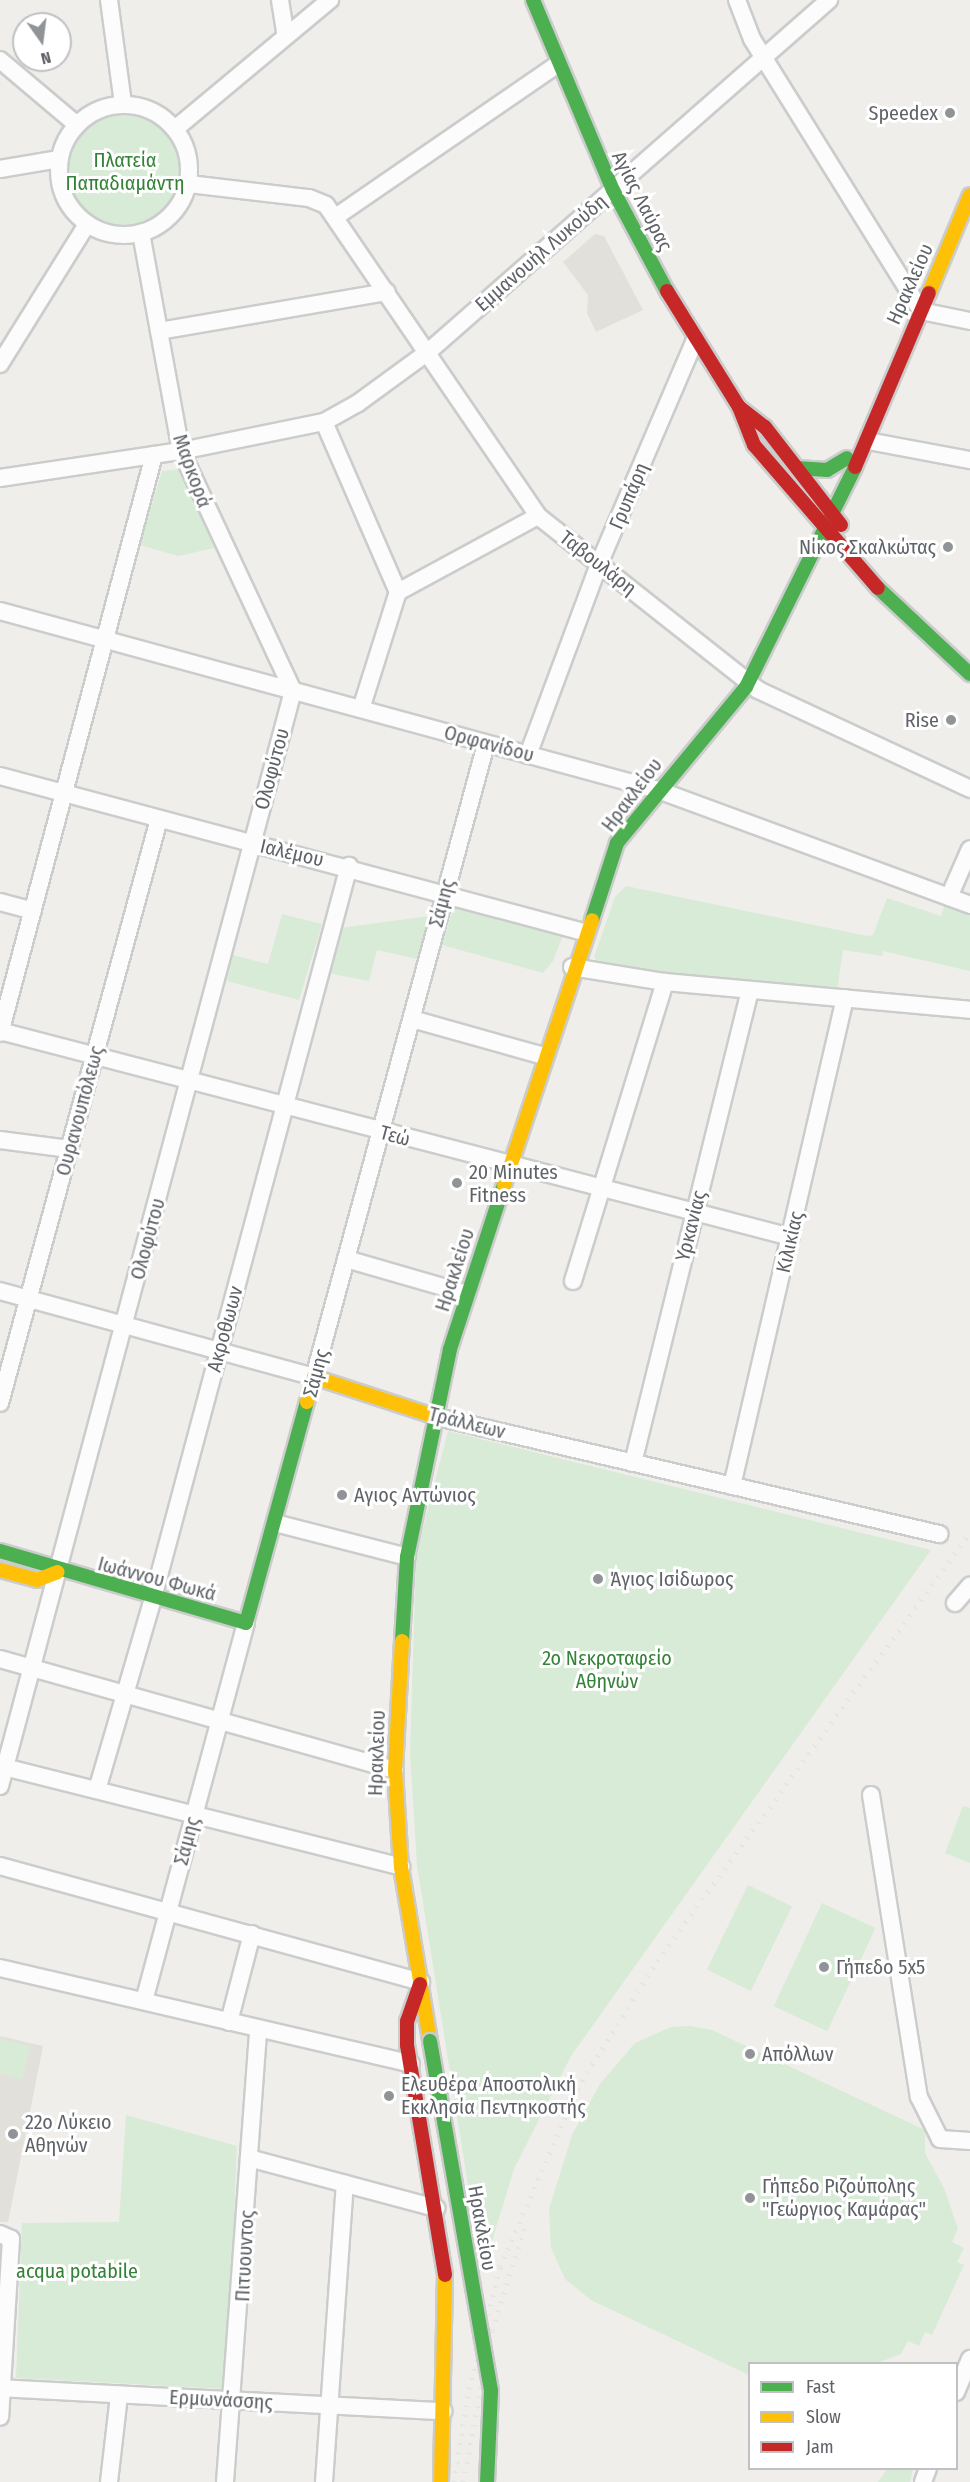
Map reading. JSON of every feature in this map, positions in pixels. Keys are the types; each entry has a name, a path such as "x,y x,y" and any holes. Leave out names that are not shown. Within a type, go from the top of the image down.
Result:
{"main road":[{"name":"Αγίας Λαύρας","path":"533,0 613,190 696,340 739,407 754,445 826,533 870,582 970,674"},
{"name":"Ηρακλείου","path":"487,2482 491,2391 401,1868 395,1770 407,1557 433,1416 467,1294 510,1167 572,967 622,833 749,681 826,533 829,510 847,458 885,389 969,202"},
{"name":"Ηρακλείου","path":"771,637 817,522 829,510 868,441 885,389"},
{"name":"Αγίας Λαύρας","path":"739,407 765,427 829,510 912,603 925,632"},
{"path":"798,468 827,470 847,458"},
{"path":"805,576 830,564 870,582"},
{"name":"Τράλλεων","path":"314,1377 433,1416"},
{"name":"Σάμης","path":"246,1623 314,1377"},
{"name":"Ιωάννου Φωκά","path":"0,1551 57,1572 246,1623"},
{"name":"Ιωάννου Φωκά","path":"0,1570 37,1580 57,1572"},
{"name":"Ηρακλείου","path":"421,1982 407,2021 411,2064 447,2285 441,2482"}],"street":[{"path":"109,0 123,104"},
{"path":"280,0 286,36"},
{"path":"175,129 330,0"},
{"path":"737,0 764,58 921,311 970,321"},
{"name":"Εμμανουήλ Λυκούδη","path":"324,422 428,352 829,0"},
{"path":"0,60 76,124"},
{"path":"189,184 309,198 337,216 558,64"},
{"path":"123,104 160,115 175,129 188,155 189,184 172,215 141,233 113,235 87,224 63,196 59,159 76,124 90,114 123,104"},
{"path":"0,169 59,159"},
{"name":"Ταβουλάρη","path":"337,216 538,516 765,694 970,789"},
{"path":"0,364 87,224"},
{"name":"Μαρκορά","path":"141,233 181,451 293,691"},
{"path":"159,332 387,292"},
{"name":"Γρυπάρη","path":"528,755 599,564 696,340"},
{"path":"0,478 181,451 324,422 398,592 361,710"},
{"path":"868,441 970,460"},
{"path":"0,1032 107,640 153,455"},
{"path":"398,592 538,516"},
{"name":"Ορφανίδου","path":"0,611 658,790 970,905"},
{"name":"Ολοφύτου","path":"0,1786 3,1766 32,1668 125,1325 293,691"},
{"name":"Σάμης","path":"314,1377 486,744"},
{"name":"Ιαλέμου","path":"0,776 253,844 445,891 584,932"},
{"name":"Ουρανουπόλεως","path":"0,1403 159,819"},
{"path":"949,897 970,849"},
{"name":"Ακροθωων","path":"97,1790 153,1598 349,866"},
{"path":"0,902 33,911"},
{"path":"572,967 665,982 970,1010"},
{"path":"573,1281 665,982"},
{"name":"Υρκανίας","path":"633,1463 750,990"},
{"name":"Κιλικίας","path":"732,1486 845,998"},
{"path":"412,1019 544,1056"},
{"name":"Τεώ","path":"0,1032 510,1167 791,1237"},
{"path":"0,1140 69,1149"},
{"path":"346,1259 467,1294"},
{"name":"Τράλλεων","path":"0,1291 314,1377"},
{"name":"Τράλλεων","path":"433,1416 939,1534"},
{"path":"275,1523 407,1557"},
{"path":"955,1604 970,1586"},
{"name":"Σάμης","path":"144,2001 246,1623"},
{"path":"0,1659 395,1770"},
{"path":"3,1766 401,1868"},
{"path":"871,1795 919,2097 940,2139 970,2141"},
{"path":"0,1866 421,1982"},
{"path":"229,2022 252,1934"},
{"path":"0,1968 411,2064"},
{"name":"Πιτυουντος","path":"225,2482 235,2400 258,2029"},
{"path":"249,2157 436,2208"},
{"path":"324,2482 333,2405 345,2184"},
{"path":"0,2417 11,2240 2,2234"},
{"path":"958,2389 970,2359"},
{"name":"Ερμωνάσσης","path":"1,2389 443,2411"},
{"path":"109,2482 119,2395"}],"shaded area":[{"path":"595,234 604,236 643,310 596,332 587,313 588,295 563,262"},
{"name":"22ο Λύκειο Αθηνών","path":"0,2036 43,2046 8,2222 0,2222"}],"green space":[{"name":"Πλατεία Παπαδιαμάντη","path":"125,115 147,119 157,124 173,140 178,150 182,172 178,194 173,204 157,220 147,225 125,229 103,225 93,220 77,204 72,194 68,172 72,150 77,140 93,124 103,119"},
{"path":"180,469 214,548 178,556 140,545 162,471"},
{"path":"626,886 867,936 873,935 887,898 941,916 945,904 970,913 970,971 883,951 882,956 843,950 837,990 603,968 594,957 615,897"},
{"path":"454,905 563,936 553,961 543,973 442,945"},
{"path":"282,914 322,924 299,1000 227,981 233,955 268,964"},
{"path":"429,916 417,959 377,950 369,981 328,973 340,928"},
{"name":"2ο Νεκροταφείο Αθηνών","path":"448,1431 931,1550 571,2056 514,2169 482,2273 417,1865 410,1754 416,1555"},
{"path":"963,1806 970,1808 970,1863 945,1853"},
{"path":"748,1885 792,1906 751,1991 707,1969"},
{"name":"Γήπεδο 5x5","path":"822,1903 875,1928 827,2031 774,2006"},
{"name":"Γήπεδο Ριζούπολης \"Γεώργιος Καμάρας\"","path":"690,2026 712,2030 925,2130 925,2153 944,2188 958,2229 952,2242 964,2248 957,2262 964,2265 932,2335 925,2332 919,2346 908,2341 901,2354 880,2362 748,2362 748,2375 591,2300 565,2279 551,2248 549,2209 572,2135 600,2084 635,2043 671,2027"},
{"path":"0,2039 30,2046 22,2079 0,2073"},
{"name":"acqua potabile","path":"126,2115 237,2146 227,2389 16,2378 22,2223 119,2222"},
{"path":"886,2470 913,2470 910,2482 878,2482"}],"railway":[{"path":"454,2482 467,2398 500,2267 577,2089 657,1961 970,1533"},
{"path":"463,2482 492,2330 525,2226"}],"traffic: fast":[{"path":"533,0 613,190 667,291"},
{"path":"797,468 827,470 847,458"},
{"path":"592,920 617,843 746,687 855,467"},
{"path":"878,588 970,674"},
{"path":"402,1641 407,1557 450,1349 504,1185"},
{"path":"0,1551 246,1623 307,1402"},
{"path":"430,2041 491,2391 487,2482"}],"traffic: slow":[{"path":"929,293 970,195"},
{"path":"504,1185 592,920"},
{"path":"307,1402 314,1377 433,1416"},
{"path":"0,1570 37,1580 58,1572"},
{"path":"402,1641 395,1770 401,1867 430,2041"},
{"path":"441,2482 445,2275"}],"traffic: jam":[{"path":"667,291 739,407 754,445 878,588"},
{"path":"855,467 929,293"},
{"path":"739,407 765,427 841,525"},
{"path":"420,1984 407,2021 407,2045 445,2275"}],"place":[{"name":"Speedex","path":"950,113"},
{"name":"Νίκος Σκαλκώτας","path":"948,547"},
{"name":"Rise","path":"951,720"},
{"name":"20 Μinutes Fitness","path":"457,1183"},
{"name":"Αγιος Αντώνιος","path":"342,1495"},
{"name":"Άγιος Ισίδωρος","path":"598,1579"},
{"name":"Γήπεδο 5x5","path":"824,1967"},
{"name":"Απόλλων","path":"750,2054"},
{"name":"Ελευθέρα Αποστολική Εκκλησία Πεντηκοστής","path":"389,2096"},
{"name":"22ο Λύκειο Αθηνών","path":"13,2134"},
{"name":"Γήπεδο Ριζούπολης \"Γεώργιος Καμάρας\"","path":"750,2198"}]}
